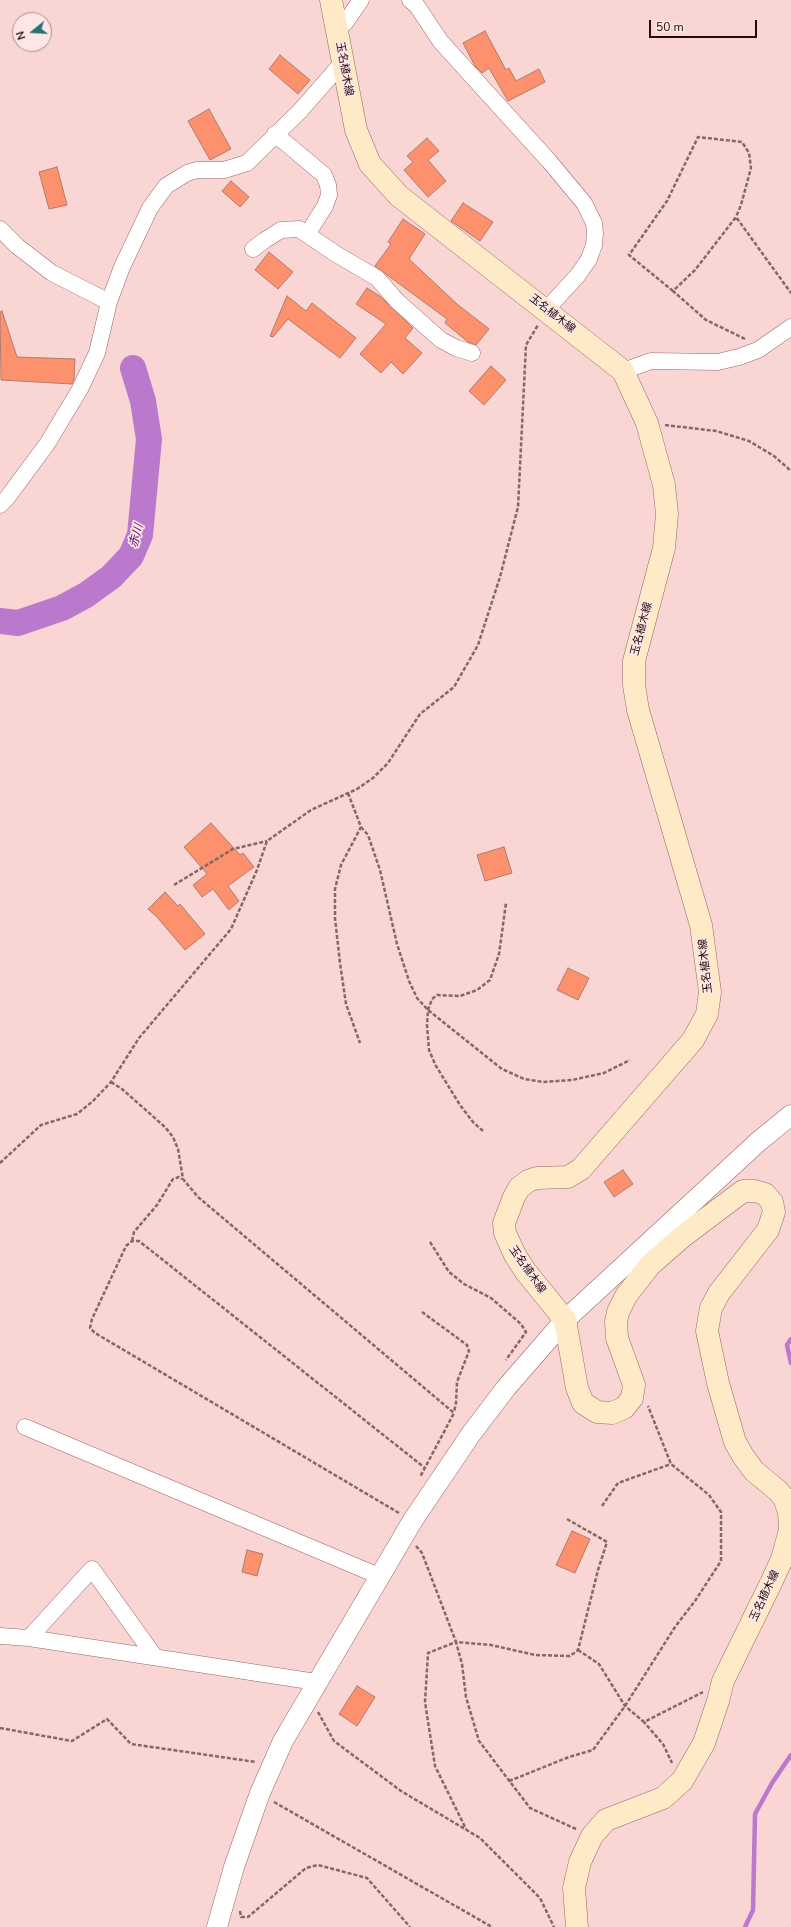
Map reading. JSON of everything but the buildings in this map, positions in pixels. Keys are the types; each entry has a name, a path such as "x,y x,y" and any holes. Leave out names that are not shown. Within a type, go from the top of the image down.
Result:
{"main road":[{"name":"玉名植木線","path":"331,0 356,130 370,164 399,196 547,309 623,371 648,423 664,485 667,514 664,548 634,661 634,685 638,710 702,925 710,992 707,1014 693,1040 616,1131 581,1168 568,1177 537,1178 528,1181 519,1188 507,1213 504,1224 504,1233 508,1244 526,1272 565,1320 577,1388 583,1403 597,1412 612,1413 624,1408 632,1398 634,1385 617,1338 616,1330 618,1312 633,1285 650,1265 682,1237 739,1193 748,1190 766,1194 772,1202 774,1212 773,1220 768,1230 719,1293 711,1308 707,1331 718,1383 735,1442 754,1471 777,1490 784,1498 789,1512 790,1530 782,1559 723,1681 704,1743 694,1763 679,1784 663,1798 606,1820 592,1836 580,1862 574,1888 577,1927"}],"street":[{"path":"337,28 345,23 360,0"},
{"path":"410,0 417,6 441,42 549,161 584,203 594,223 594,245 589,259 578,275 547,309"},
{"path":"0,506 47,444 80,389 97,353 109,302 122,267 137,232 150,208 166,186 187,173 197,170 224,170 247,163 261,151 275,134 300,111 342,63"},
{"path":"275,134 324,175 328,185 329,195 325,206 308,233"},
{"path":"253,249 281,230 300,229 308,233 336,254 377,278 397,301 441,340 456,348 472,353"},
{"path":"0,230 17,246 52,273 109,302"},
{"path":"623,371 651,361 718,362 739,357 758,350 791,327"},
{"path":"217,1927 234,1867 260,1793 283,1741 379,1576 405,1518 502,1394 565,1320 758,1142 791,1115"},
{"path":"24,1427 379,1576"},
{"path":"29,1638 92,1568 155,1657"},
{"path":"0,1636 29,1638 155,1657 312,1689"}],"path":[{"path":"673,291 695,270 736,217 741,205 751,168 749,153 742,142 698,137 667,201 630,255 706,320 749,341 758,350"},
{"path":"736,217 791,293"},
{"path":"174,885 233,849 267,841 311,810 357,790 373,778 388,763 420,714 454,687 478,644 500,577 518,507 526,345 547,309"},
{"path":"648,423 716,431 749,441 774,456 791,471"},
{"path":"348,793 361,827 368,835 380,870 397,944 410,981 417,998 428,1010 502,1069 524,1080 543,1082 572,1080 604,1073 630,1060"},
{"path":"360,1043 346,1004 335,918 335,889 341,865 361,827"},
{"path":"0,1163 41,1125 77,1114 94,1101 111,1082 139,1038 231,929 258,870 267,841"},
{"path":"483,1131 473,1122 460,1106 436,1066 429,1050 427,1025 428,1010 432,999 436,995 460,996 477,990 490,980 499,954 506,903"},
{"path":"111,1082 122,1089 160,1122 173,1137 178,1149 183,1179 198,1198 454,1413"},
{"path":"183,1179 179,1177 173,1179 157,1205 134,1232 132,1240 126,1246 92,1319 90,1328 95,1333 405,1518 422,1553 456,1642 462,1664 466,1697 479,1741 530,1808 592,1836"},
{"path":"132,1240 139,1241 425,1468"},
{"path":"430,1242 449,1272 464,1284 491,1298 522,1324 526,1332 503,1365"},
{"path":"418,1481 454,1413 457,1382 469,1351 467,1345 422,1312"},
{"path":"509,1782 593,1750 625,1706 675,1627 695,1601 721,1561 721,1512 709,1495 671,1464 649,1407 632,1398"},
{"path":"602,1506 618,1483 671,1464"},
{"path":"466,1830 435,1766 425,1702 428,1653 456,1642 491,1645 535,1655 570,1656 578,1650 598,1570 608,1542 568,1518"},
{"path":"578,1650 599,1664 625,1706 640,1719 663,1744 679,1784"},
{"path":"640,1719 644,1722 723,1681"},
{"path":"312,1689 334,1741 401,1791 480,1838 540,1898 554,1927"},
{"path":"0,1728 72,1741 107,1719 131,1744 273,1764"},
{"path":"260,1793 492,1927"},
{"path":"238,1905 241,1917 248,1917 306,1868 318,1865 367,1878 410,1927"}],"waterway":[{"name":"赤川","path":"0,621 18,623 62,608 86,595 111,577 131,556 140,535 149,439 143,401 133,368"},
{"path":"791,1339 787,1345 791,1363"},
{"path":"745,1927 753,1910 755,1814 772,1783 791,1755"}]}
